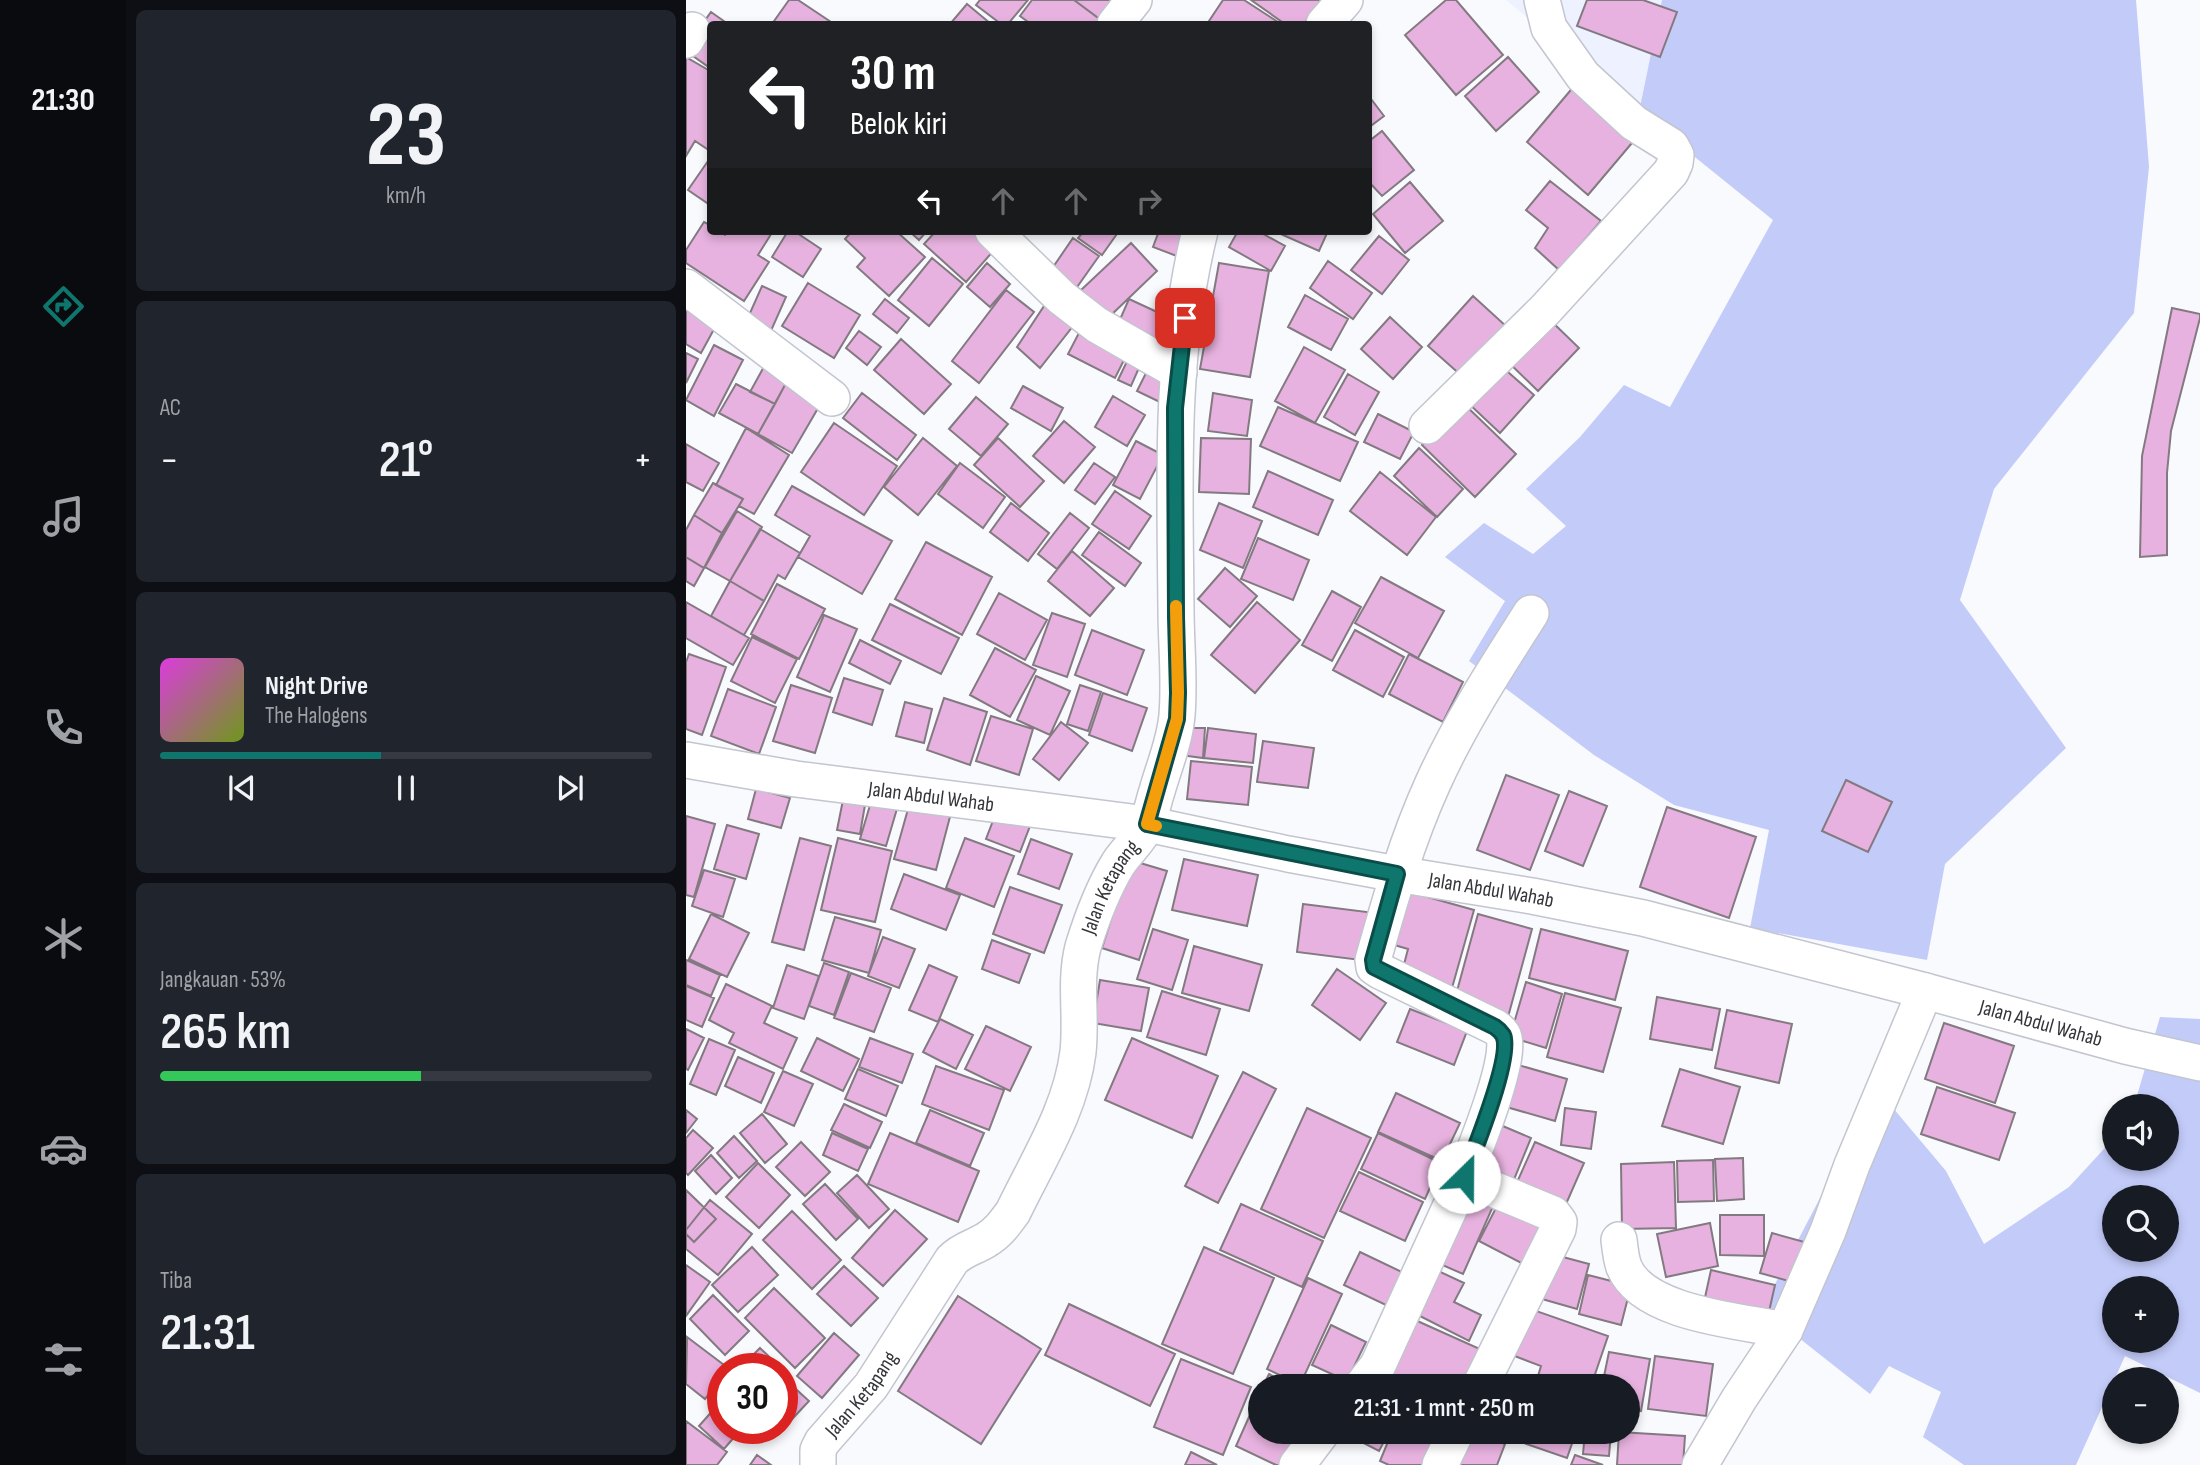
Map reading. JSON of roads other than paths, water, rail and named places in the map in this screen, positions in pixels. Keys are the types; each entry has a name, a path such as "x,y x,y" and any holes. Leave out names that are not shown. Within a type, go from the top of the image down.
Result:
{"street":[{"path":"1117,21 1134,0"},
{"path":"1327,21 1345,0"},
{"path":"1427,426 1545,310 1671,172 1675,163 1676,155 1671,146 1634,123 1583,76 1549,28 1542,0"},
{"path":"997,235 1062,298 1097,325 1179,372"},
{"name":"Jalan Ketapang","path":"818,1465 818,1450 822,1442 870,1386 951,1260 962,1250 985,1241 1001,1229 1013,1212 1070,1096 1080,1032 1078,972 1083,947 1116,866 1137,843 1147,824 1177,719 1175,408 1199,235"},
{"path":"686,287 832,398"},
{"path":"1371,1374 1378,1365 1464,1177 1490,1109 1504,1051 1503,1035 1495,1027 1374,967 1373,960 1397,874 1433,783 1470,711 1531,613"},
{"name":"Jalan Abdul Wahab","path":"686,760 796,779 1147,824 1397,874 1532,896 1643,918 2125,1046 2200,1063"},
{"path":"1700,1465 1738,1399 1785,1330 1828,1231 1866,1130 1924,991"},
{"path":"1464,1177 1553,1214 1559,1222 1558,1229 1486,1374"},
{"path":"1619,1240 1624,1268 1638,1286 1657,1300 1680,1309 1785,1330"},
{"path":"1297,1465 1313,1444"},
{"path":"1440,1465 1450,1444"}]}
